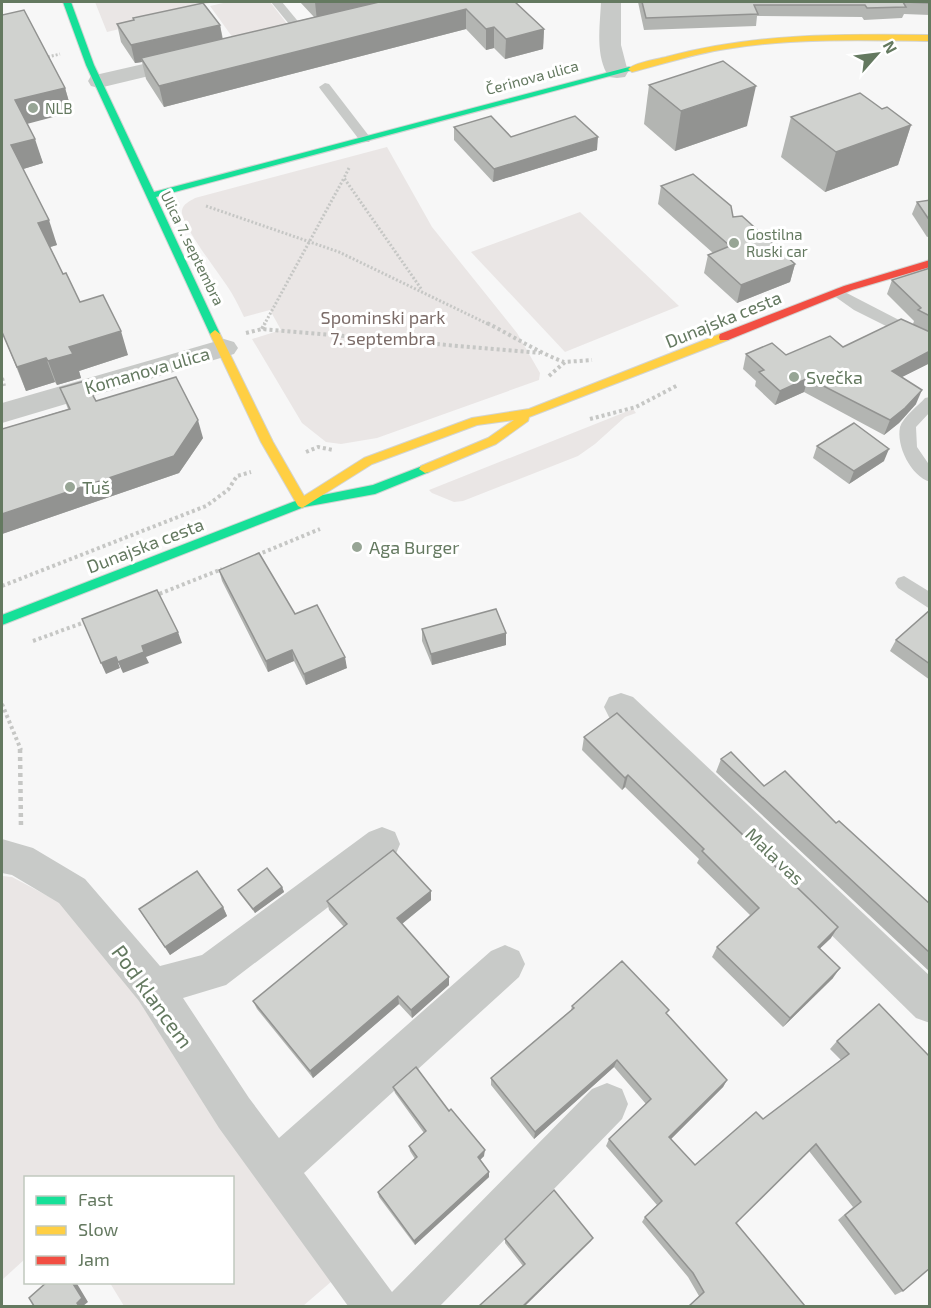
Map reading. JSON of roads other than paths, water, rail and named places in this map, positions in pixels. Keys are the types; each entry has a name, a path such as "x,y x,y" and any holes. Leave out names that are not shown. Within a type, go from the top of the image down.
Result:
{"street":[{"name":"Ulica 7. septembra","path":"67,2 84,48 150,196 267,442 302,503"},
{"path":"610,2 610,45 617,72"},
{"path":"279,38 325,27"},
{"name":"Čerinova ulica","path":"150,196 699,51 757,41 814,37 930,38"},
{"path":"99,81 212,54"},
{"name":"Dunajska cesta","path":"302,503 368,461 476,421 531,413 837,293 894,272 930,263"},
{"name":"Komanova ulica","path":"2,413 224,348"},
{"name":"Dunajska cesta","path":"2,620 302,503 375,489 492,441 531,413"},
{"name":"Mala vas","path":"621,707 930,1004"},
{"path":"153,987 213,972 382,844"},
{"name":"Pod klancem","path":"11,858 72,891 153,987 234,1113 375,1306"},
{"path":"276,1169 505,964"},
{"path":"409,1306 608,1104"}],"lane":[{"path":"277,2 302,33"},
{"path":"325,87 365,139"},
{"path":"837,293 854,305 930,343"},
{"path":"930,402 908,426 907,445 919,467 930,476"},
{"path":"904,583 930,602"}],"place":[{"name":"NLB","path":"33,108"},
{"name":"Gostilna Ruski car","path":"734,243"},
{"name":"Svečka","path":"794,377"},
{"name":"Tuš","path":"70,487"},
{"name":"Aga Burger","path":"357,547"}],"park label":[{"name":"Spominski park 7. septembra","path":"383,327"}]}
